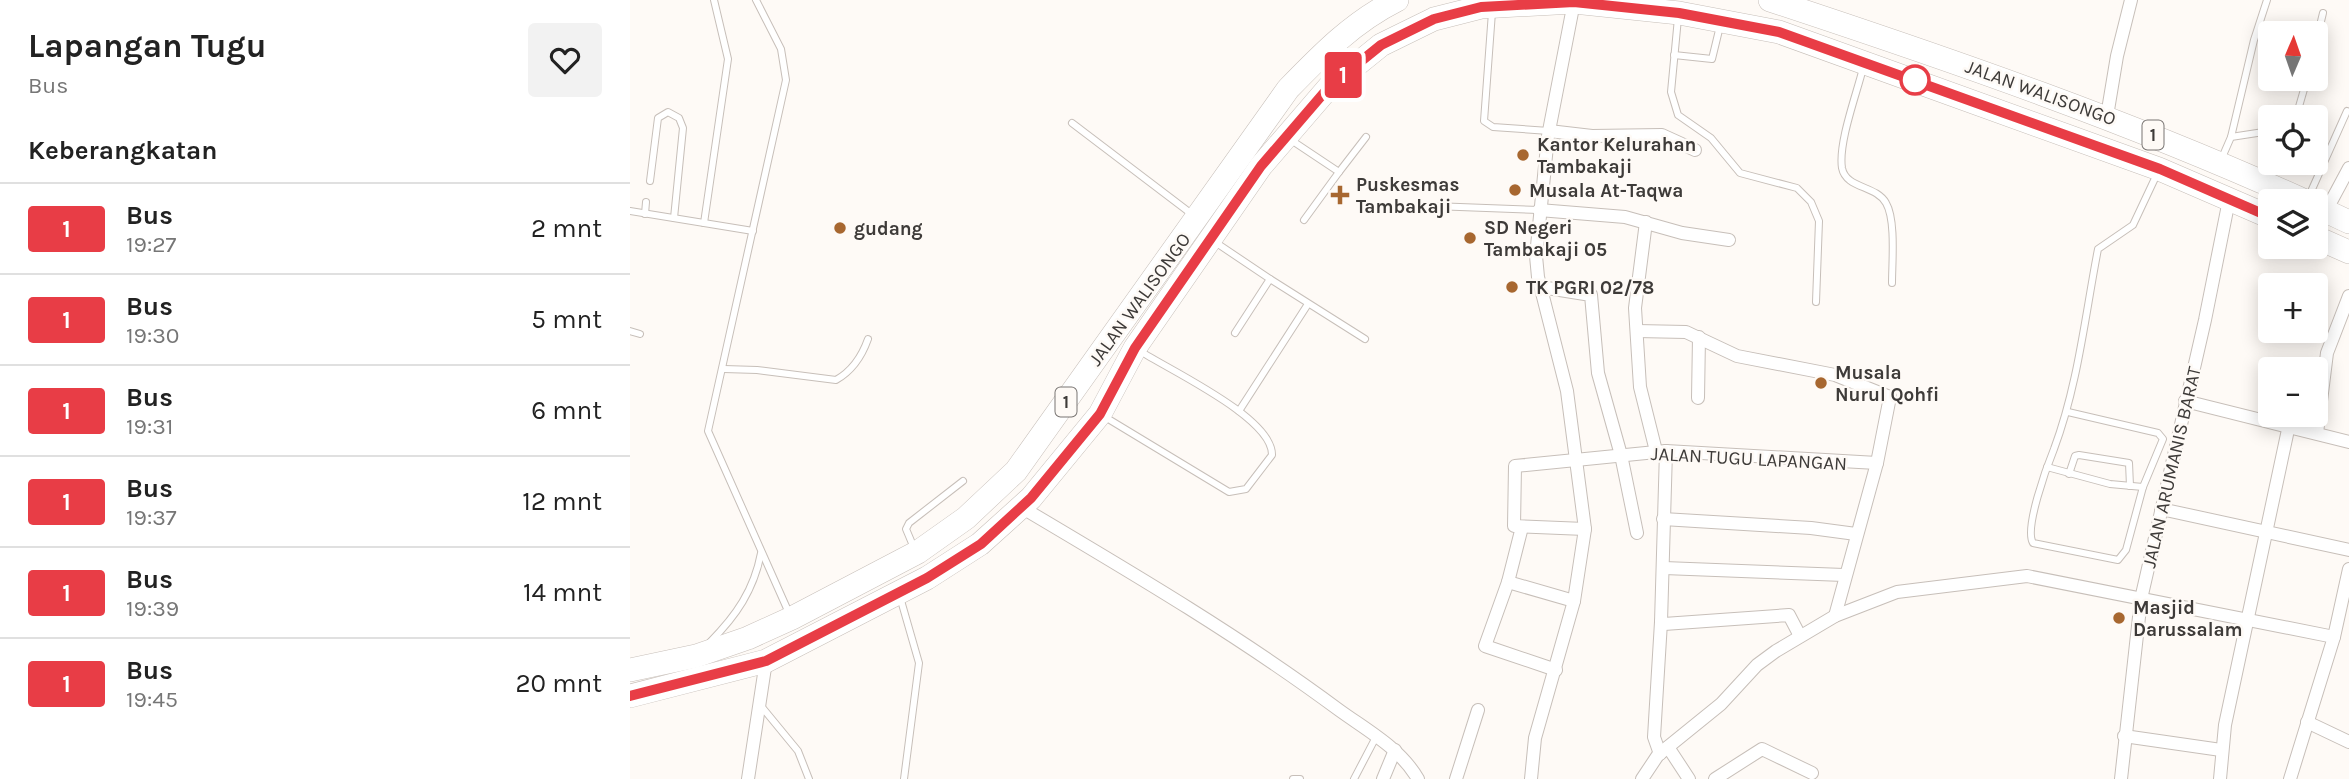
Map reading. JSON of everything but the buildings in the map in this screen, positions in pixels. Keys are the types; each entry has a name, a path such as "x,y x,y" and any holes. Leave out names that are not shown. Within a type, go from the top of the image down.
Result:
{"highway":[{"name":"JALAN WALISONGO","path":"630,670 696,656 748,638 918,552 965,518 1016,471 1288,89 1334,41 1376,11 1397,0"},
{"name":"JALAN WALISONGO","path":"1770,0 1977,68 2107,116 2278,189"},
{"name":"JALAN WALISONGO","path":"630,696 766,661 927,578 981,544 1021,507 1100,414 1135,348 1261,166 1329,87 1381,45 1434,19 1492,7 1574,2 1720,30 1779,32 2160,169 2258,212"},
{"path":"1967,99 1977,68"},
{"name":"JALAN WALISONGO","path":"2328,212 2349,222"},
{"path":"2328,243 2349,252"}],"street":[{"path":"2107,116 2117,56 2131,0"},
{"path":"1531,779 1535,738 1574,601 1585,529 1567,391 1536,256 1549,131 1574,2"},
{"path":"1549,131 1592,136 1662,135 1695,149"},
{"path":"2328,190 2349,168"},
{"name":"JALAN ARUMANIS BARAT","path":"2121,779 2141,599 2229,200"},
{"path":"1539,210 1625,216 1682,233 1729,240"},
{"path":"1646,222 1636,300 1637,331 1641,396 1661,451 1664,568 1654,737 1689,779"},
{"path":"1541,287 1591,295 1598,373 1622,455 1637,533"},
{"path":"2317,433 2327,353 2349,296"},
{"path":"1637,331 1686,332 1757,362 1835,375 1886,394 1892,401 1835,616"},
{"path":"1698,398 1699,337"},
{"path":"2185,401 2258,418"},
{"path":"2220,779 2221,750 2288,427"},
{"path":"2295,427 2349,442"},
{"name":"JALAN TUGU LAPANGAN","path":"1522,527 1513,525 1515,466 1661,451 1877,463"},
{"path":"1021,507 1219,627 1395,750 1405,758 1418,779"},
{"path":"2161,509 2349,551"},
{"path":"1663,519 1774,525 1856,534"},
{"path":"1556,670 1485,646 1508,582 1522,527 1585,529"},
{"path":"1664,568 1844,575"},
{"path":"2290,779 2334,637 2349,569"},
{"path":"1642,779 1664,751 1721,704 1757,666 1835,616 1896,592 2014,575 2334,637"},
{"path":"1508,582 1574,601"},
{"path":"1660,620 1664,624 1789,615 1800,636"},
{"path":"748,779 766,661"},
{"path":"1456,779 1478,710"},
{"path":"2306,722 2349,742"},
{"path":"2124,736 2221,750"},
{"path":"1716,779 1762,749 1812,773"},
{"path":"1382,779 1395,750"}],"lane":[{"path":"704,223 728,59 714,0"},
{"path":"756,0 780,49 786,80 723,369 708,425 709,436 792,618"},
{"path":"2220,163 2231,137 2254,40 2267,0"},
{"path":"1492,7 1484,121 1493,127 1549,131"},
{"path":"2321,21 2323,13"},
{"path":"1678,20 1671,92 1678,115 1712,138 1740,173 1797,188 1811,202 1819,221 1816,302"},
{"path":"1674,55 1708,61 1714,57 1720,30"},
{"path":"1865,62 1843,152 1842,169 1850,182 1875,191 1890,212 1892,284"},
{"path":"2319,189 2347,111"},
{"path":"650,181 657,118 668,112 679,118 683,128 674,218"},
{"path":"1072,123 1197,219"},
{"path":"2231,137 2258,133"},
{"path":"1286,137 1339,172"},
{"path":"1304,220 1366,137"},
{"path":"2068,412 2162,436 2162,443 2143,487 2126,550 2118,560 2033,542 2030,531 2047,467 2068,412 2098,249 2133,225 2160,169"},
{"path":"645,214 646,202"},
{"path":"1433,206 1539,210"},
{"path":"630,211 754,231"},
{"path":"1210,240 1236,254 1364,339"},
{"path":"1235,333 1270,279"},
{"path":"1239,411 1308,304"},
{"path":"630,331 640,334"},
{"path":"723,369 757,370 836,380 862,355 867,339"},
{"path":"1100,414 1231,492 1246,489 1272,455 1270,439 1250,418 1135,348"},
{"path":"2069,474 2075,456 2079,455 2129,463 2130,486"},
{"path":"2047,467 2069,474 2143,487"},
{"path":"918,552 908,539 906,530 909,523 963,481"},
{"path":"696,656 730,622 757,575 761,553"},
{"path":"898,592 919,663 905,779"},
{"path":"759,704 798,751 809,779"},
{"path":"1354,779 1376,737"},
{"path":"1293,779 1300,779"}],"bus line":[{"name":"1","path":"630,696 766,661 927,578 981,544 1031,498 1100,414 1135,348 1261,166 1329,87 1381,45 1434,19 1481,7 1574,2 1679,13 1779,32 2160,169 2258,212"}],"place":[{"name":"Kantor Kelurahan Tambakaji","path":"1523,155"},
{"name":"Musala At-Taqwa","path":"1515,190"},
{"name":"Puskesmas Tambakaji","path":"1340,195"},
{"name":"gudang","path":"840,228"},
{"name":"SD Negeri Tambakaji 05","path":"1470,238"},
{"name":"TK PGRI 02/78","path":"1512,287"},
{"name":"Musala Nurul Qohfi","path":"1821,383"},
{"name":"Masjid Darussalam","path":"2119,618"}]}
